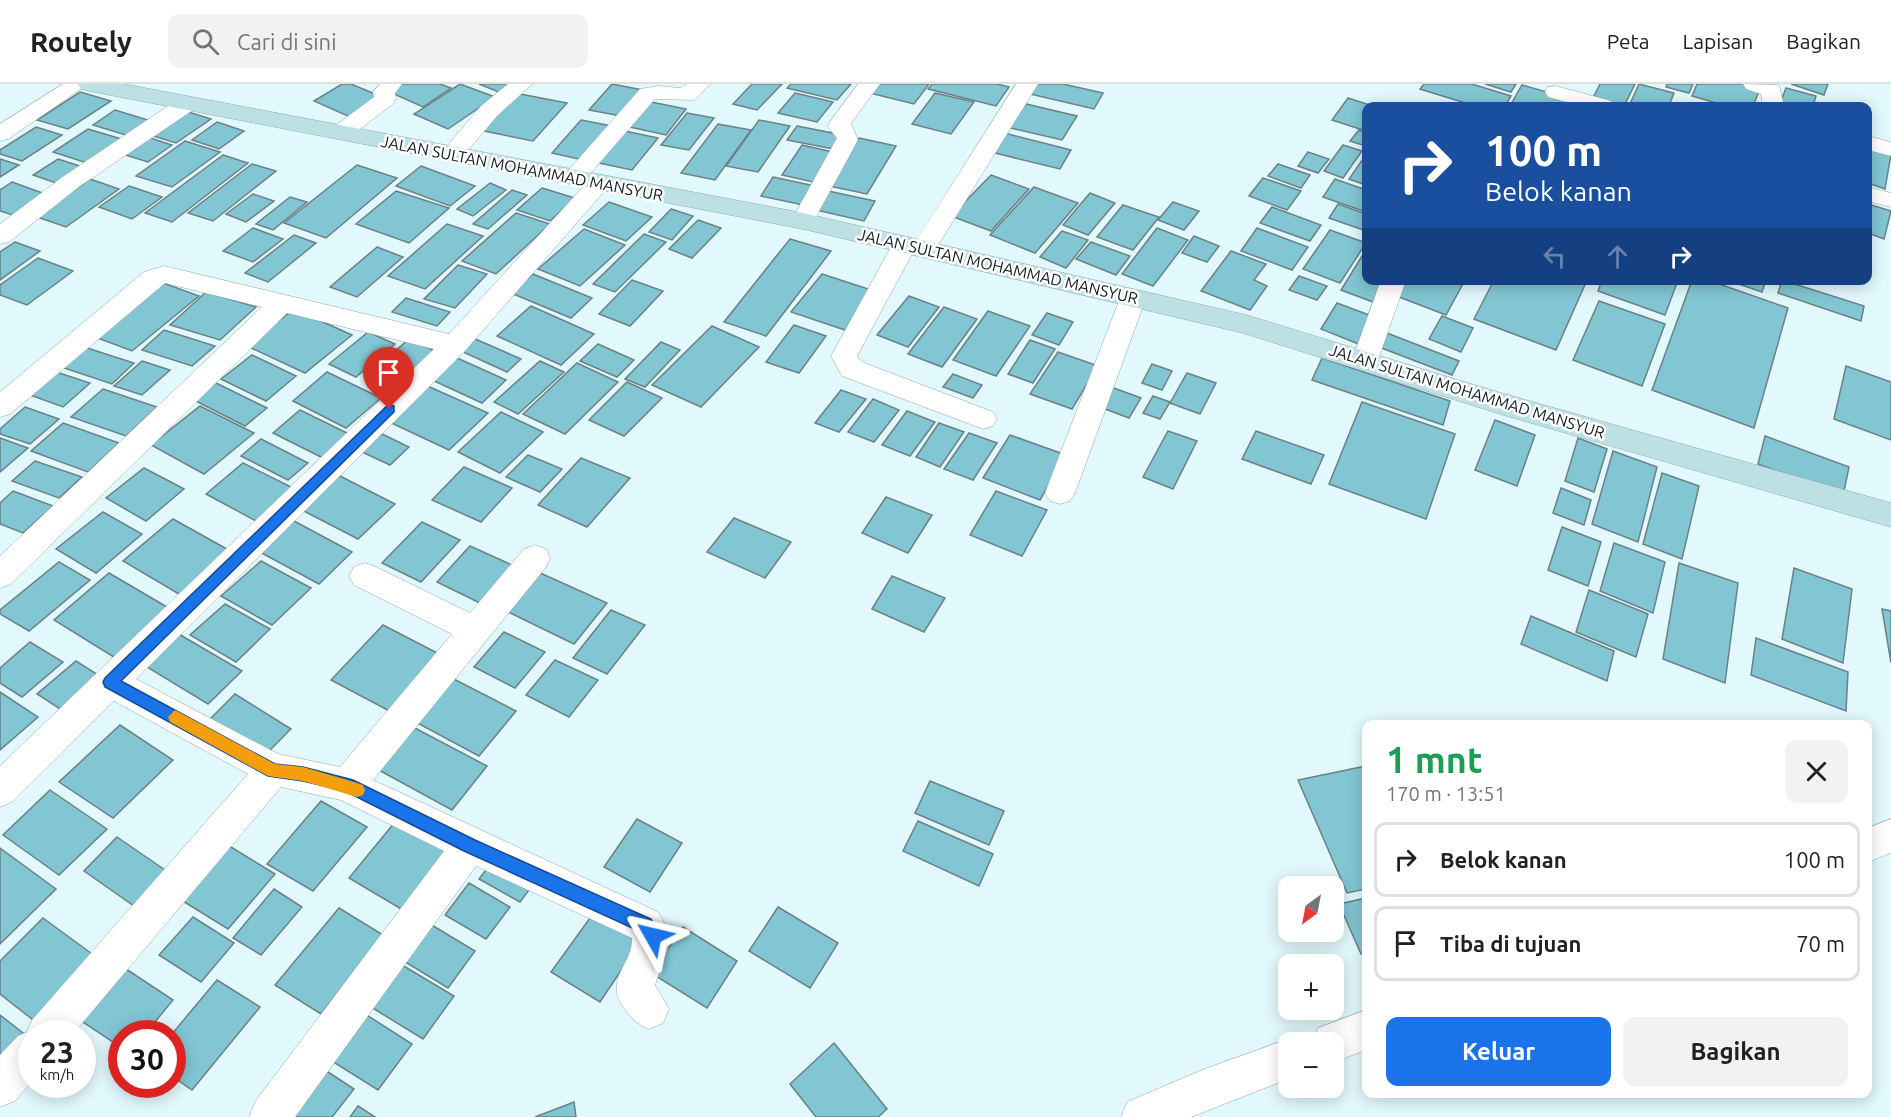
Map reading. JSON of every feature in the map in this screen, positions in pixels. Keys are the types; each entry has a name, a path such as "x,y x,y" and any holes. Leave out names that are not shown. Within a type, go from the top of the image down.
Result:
{"street":[{"path":"0,134 77,84"},
{"name":"JALAN SULTAN MOHAMMAD MANSYUR","path":"89,84 451,156 803,221 1246,324 1500,403 1891,515"},
{"path":"340,133 385,99 384,92 391,84"},
{"path":"451,156 489,111 521,84"},
{"path":"0,790 455,345 587,180 648,94 658,92 686,95 700,84"},
{"path":"803,221 847,140 848,137 839,127 840,123 869,84"},
{"path":"983,419 852,369 844,356 914,247 1027,84"},
{"path":"1754,84 1771,90 1772,102"},
{"path":"1556,92 1590,102"},
{"path":"0,236 72,181 189,103"},
{"path":"1872,144 1891,149"},
{"path":"1872,195 1891,200"},
{"path":"0,407 153,278 164,274 455,345"},
{"path":"1358,358 1392,285"},
{"path":"1060,493 1133,298"},
{"path":"0,575 282,302"},
{"path":"347,785 535,558"},
{"path":"365,576 475,630"},
{"path":"110,682 274,771 303,774 347,785 470,845 645,925 653,936 647,959 636,980 635,990 649,1009"},
{"path":"58,1020 274,771"},
{"path":"270,1117 470,845"},
{"path":"1344,1038 1362,1031"},
{"path":"1142,1117 1202,1091 1278,1063"},
{"path":"0,1086 18,1066"}],"building":[{"path":"342,84 351,84 382,97 350,117 314,101"},
{"path":"398,84 440,84 451,88 423,107 387,91"},
{"path":"460,84 495,97 448,129 414,114"},
{"path":"479,84 514,84 501,93"},
{"path":"612,84 643,90 621,116 589,110"},
{"path":"752,84 782,84 757,110 733,104"},
{"path":"791,84 851,84 837,100 787,88"},
{"path":"872,84 929,84 914,104 866,92"},
{"path":"932,84 997,84 1009,87 996,106 928,89"},
{"path":"1032,84 1063,84 1103,93 1094,109 1026,93"},
{"path":"1424,84 1472,84 1511,96 1507,102 1462,102 1420,89"},
{"path":"1485,84 1516,84 1511,92"},
{"path":"1600,84 1635,84 1626,102 1608,102 1593,98"},
{"path":"1639,84 1674,93 1671,102 1631,102"},
{"path":"1667,84 1693,84 1689,93 1666,87"},
{"path":"1697,84 1742,84 1760,89 1755,102 1713,102 1692,96"},
{"path":"1791,84 1828,84 1824,95"},
{"path":"1522,85 1581,102 1512,102"},
{"path":"1786,88 1816,96 1814,102 1781,102"},
{"path":"80,92 111,101 68,129 37,120"},
{"path":"515,93 567,103 533,141 479,130"},
{"path":"795,93 833,102 817,122 778,113"},
{"path":"935,93 974,102 951,134 912,124"},
{"path":"1348,98 1362,102 1362,130 1332,120"},
{"path":"646,101 686,109 666,135 625,126"},
{"path":"1022,103 1077,116 1062,140 1006,127"},
{"path":"115,110 151,121 129,136 93,125"},
{"path":"185,111 211,119 176,143 150,135"},
{"path":"687,113 714,118 689,150 661,145"},
{"path":"581,120 612,126 583,160 552,153"},
{"path":"759,120 790,126 758,172 726,166"},
{"path":"217,122 244,131 219,149 192,140"},
{"path":"718,124 751,130 715,180 681,173"},
{"path":"797,126 843,135 833,149 787,140"},
{"path":"36,127 62,135 22,161 0,154 0,150"},
{"path":"88,129 125,140 90,164 53,152"},
{"path":"620,130 658,138 632,170 594,162"},
{"path":"1359,130 1362,131 1362,145 1350,141"},
{"path":"1000,132 1071,150 1060,169 987,151"},
{"path":"144,136 172,145 148,162 119,153"},
{"path":"859,138 896,146 867,194 829,186"},
{"path":"185,141 220,152 172,187 136,176"},
{"path":"802,145 833,152 813,182 782,175"},
{"path":"1343,145 1362,151 1343,178 1324,171"},
{"path":"1872,148 1891,154 1885,189 1872,184"},
{"path":"1308,152 1329,159 1318,173 1298,166"},
{"path":"223,155 248,163 172,222 145,213"},
{"path":"0,159 19,165 0,177"},
{"path":"58,159 83,167 59,184 33,175"},
{"path":"1362,160 1362,184 1349,179"},
{"path":"252,164 276,171 213,221 188,213"},
{"path":"1278,164 1310,175 1301,188 1268,176"},
{"path":"357,165 397,178 326,238 284,223"},
{"path":"421,166 475,186 450,206 396,186"},
{"path":"991,175 1029,189 991,231 951,216"},
{"path":"773,177 815,186 803,205 761,196"},
{"path":"1263,178 1301,191 1287,210 1249,196"},
{"path":"90,179 119,189 66,227 37,217"},
{"path":"1335,179 1362,189 1362,211 1323,197"},
{"path":"12,182 48,195 16,216 0,211 0,190"},
{"path":"490,183 506,190 473,216 457,209"},
{"path":"129,186 162,197 132,219 99,207"},
{"path":"1034,187 1078,203 1035,253 990,235"},
{"path":"542,188 575,198 550,221 517,210"},
{"path":"512,190 527,195 488,229 473,224"},
{"path":"396,191 449,208 409,243 356,224"},
{"path":"828,191 875,201 864,221 816,210"},
{"path":"1090,193 1115,203 1088,235 1063,225"},
{"path":"253,194 274,201 246,222 226,214"},
{"path":"290,197 307,202 273,230 256,224"},
{"path":"609,202 652,217 626,241 583,225"},
{"path":"1173,202 1199,211 1184,230 1158,220"},
{"path":"1338,204 1362,213 1362,230 1329,218"},
{"path":"1123,205 1159,217 1133,250 1097,237"},
{"path":"1872,205 1891,211 1884,239 1872,234"},
{"path":"1272,207 1321,225 1310,241 1260,223"},
{"path":"671,209 693,216 672,240 649,232"},
{"path":"516,213 550,224 496,274 462,261"},
{"path":"698,220 721,228 692,258 669,249"},
{"path":"447,224 483,236 425,289 388,276"},
{"path":"253,228 283,239 253,262 223,251"},
{"path":"1157,228 1188,240 1153,286 1122,274"},
{"path":"1257,228 1308,247 1292,270 1241,251"},
{"path":"584,229 625,245 580,286 538,269"},
{"path":"1330,230 1362,242 1362,249 1340,283 1303,269"},
{"path":"1062,231 1088,240 1066,268 1040,257"},
{"path":"644,234 666,242 615,292 593,284"},
{"path":"294,235 316,243 268,282 245,273"},
{"path":"1194,236 1219,246 1207,262 1182,253"},
{"path":"790,239 831,251 766,336 724,322"},
{"path":"15,242 40,251 0,280 0,252"},
{"path":"1091,242 1130,256 1116,275 1076,259"},
{"path":"377,247 403,257 357,297 330,287"},
{"path":"1231,251 1266,264 1254,280 1267,286 1250,310 1201,291"},
{"path":"1362,256 1362,285 1383,285 1373,302 1341,290"},
{"path":"38,258 73,271 27,305 0,295 0,285"},
{"path":"458,265 487,274 455,308 424,299"},
{"path":"533,274 592,298 571,318 511,293"},
{"path":"822,274 874,291 845,330 791,312"},
{"path":"1299,276 1327,286 1317,300 1289,290"},
{"path":"632,280 663,291 630,326 599,314"},
{"path":"163,283 199,296 132,351 95,337"},
{"path":"1400,285 1462,285 1446,315 1394,295"},
{"path":"1491,285 1585,285 1556,350 1474,319"},
{"path":"1600,285 1676,285 1665,315 1598,291"},
{"path":"1690,285 1722,285 1788,308 1754,428 1652,390"},
{"path":"1742,285 1764,285 1762,292"},
{"path":"1780,285 1798,285 1864,306 1861,321 1778,293"},
{"path":"206,292 256,307 220,340 170,325"},
{"path":"909,296 939,307 908,347 877,335"},
{"path":"406,298 450,312 437,326 392,312"},
{"path":"1599,301 1665,324 1642,386 1573,360"},
{"path":"1337,303 1377,318 1361,345 1321,329"},
{"path":"531,306 594,334 561,365 497,336"},
{"path":"944,307 977,319 942,367 908,354"},
{"path":"294,309 352,335 305,373 247,346"},
{"path":"988,311 1030,326 996,376 953,360"},
{"path":"1047,313 1073,322 1059,345 1032,335"},
{"path":"1442,316 1473,328 1461,352 1429,339"},
{"path":"794,325 826,336 799,373 766,362"},
{"path":"712,326 759,347 701,407 652,385"},
{"path":"164,330 215,346 192,366 142,350"},
{"path":"368,332 395,344 356,377 329,364"},
{"path":"1387,333 1459,361 1452,375 1379,347"},
{"path":"473,338 521,359 507,372 459,350"},
{"path":"409,339 437,352 396,388 368,375"},
{"path":"1030,340 1055,349 1033,383 1008,374"},
{"path":"661,342 680,350 645,387 625,379"},
{"path":"598,344 634,360 617,377 580,361"},
{"path":"81,346 134,363 112,384 58,366"},
{"path":"1058,352 1098,366 1072,409 1030,394"},
{"path":"252,355 296,376 266,401 221,379"},
{"path":"455,357 506,380 482,403 430,379"},
{"path":"1322,358 1450,401 1443,425 1312,380"},
{"path":"142,361 170,370 142,395 114,386"},
{"path":"540,361 564,372 518,414 494,402"},
{"path":"577,363 618,382 565,434 523,414"},
{"path":"1152,364 1172,371 1162,390 1142,383"},
{"path":"1846,366 1891,382 1891,440 1834,419"},
{"path":"56,372 90,383 63,407 30,395"},
{"path":"327,372 381,398 346,428 293,401"},
{"path":"1187,373 1216,383 1200,414 1170,403"},
{"path":"953,374 982,385 973,398 943,387"},
{"path":"627,382 662,398 624,436 589,420"},
{"path":"216,383 267,408 245,426 194,400"},
{"path":"423,384 488,413 449,450 383,419"},
{"path":"1111,387 1141,398 1129,418 1100,407"},
{"path":"103,389 157,407 126,436 71,417"},
{"path":"841,390 866,399 839,432 815,423"},
{"path":"1153,396 1170,402 1160,419 1143,413"},
{"path":"873,399 899,410 874,442 848,432"},
{"path":"1362,402 1455,434 1426,519 1329,484"},
{"path":"200,406 254,433 204,474 151,445"},
{"path":"25,407 59,419 30,444 0,434 0,429"},
{"path":"300,410 351,435 325,459 273,433"},
{"path":"907,411 935,422 910,456 882,445"},
{"path":"501,412 543,432 500,473 458,452"},
{"path":"1495,420 1535,435 1517,486 1475,470"},
{"path":"63,423 119,443 88,472 31,451"},
{"path":"939,423 964,432 940,467 916,457"},
{"path":"1168,431 1197,441 1173,489 1143,477"},
{"path":"1256,431 1324,455 1311,484 1242,459"},
{"path":"969,433 997,443 973,480 944,469"},
{"path":"382,434 409,447 390,465 362,452"},
{"path":"1010,435 1066,455 1040,500 983,478"},
{"path":"1765,436 1849,467 1843,496 1758,464"},
{"path":"0,438 28,448 0,472"},
{"path":"1578,438 1607,449 1594,492 1565,481"},
{"path":"261,439 308,463 288,480 241,456"},
{"path":"1613,451 1657,467 1638,542 1592,524"},
{"path":"528,455 562,469 540,492 506,477"},
{"path":"581,458 630,478 587,527 538,505"},
{"path":"35,461 82,477 59,498 12,481"},
{"path":"243,463 293,488 256,521 206,494"},
{"path":"464,467 512,488 481,522 432,500"},
{"path":"144,468 184,489 146,521 106,498"},
{"path":"1662,473 1699,486 1682,559 1643,544"},
{"path":"338,475 395,504 358,539 300,509"},
{"path":"1561,488 1591,500 1584,525 1553,513"},
{"path":"13,491 53,506 23,533 0,524 0,503"},
{"path":"996,491 1047,510 1022,556 970,535"},
{"path":"886,497 932,515 908,553 862,533"},
{"path":"103,512 142,534 96,573 56,549"},
{"path":"734,518 791,542 765,578 707,552"},
{"path":"173,519 234,553 184,597 123,561"},
{"path":"294,521 352,552 319,584 260,552"},
{"path":"422,522 460,540 421,582 382,563"},
{"path":"1562,527 1601,542 1588,586 1548,570"},
{"path":"1614,543 1665,562 1653,613 1600,591"},
{"path":"470,546 514,566 480,603 437,582"},
{"path":"261,561 311,588 272,625 221,596"},
{"path":"59,562 90,580 29,631 0,614 0,610"},
{"path":"1679,563 1738,583 1725,683 1663,659"},
{"path":"1794,568 1852,589 1843,663 1782,639"},
{"path":"538,572 607,603 574,644 504,610"},
{"path":"109,573 172,610 117,659 54,620"},
{"path":"892,576 945,598 924,632 872,609"},
{"path":"1589,590 1648,614 1636,657 1576,632"},
{"path":"225,604 270,629 236,662 190,635"},
{"path":"1882,609 1891,611 1891,663"},
{"path":"611,610 645,625 607,674 573,658"},
{"path":"1531,616 1614,651 1607,681 1521,644"},
{"path":"383,625 447,658 397,715 331,680"},
{"path":"504,632 545,652 515,688 474,667"},
{"path":"177,633 242,671 208,704 142,664"},
{"path":"1756,638 1848,672 1846,711 1751,675"},
{"path":"30,642 63,662 22,697 0,683 0,668"},
{"path":"555,660 598,680 569,717 526,695"},
{"path":"76,661 106,680 68,714 37,694"},
{"path":"448,676 516,711 479,756 410,719"},
{"path":"0,692 38,717 0,750"},
{"path":"235,694 291,729 263,757 207,722"},
{"path":"120,725 173,760 113,818 59,782"},
{"path":"411,726 487,766 452,810 375,768"},
{"path":"1362,767 1362,890 1347,893 1344,876 1340,876 1298,780"},
{"path":"930,781 1004,811 989,845 915,813"},
{"path":"50,790 107,829 59,875 3,835"},
{"path":"321,801 367,827 313,891 267,864"},
{"path":"637,819 682,843 650,892 604,867"},
{"path":"918,821 993,854 979,886 903,851"},
{"path":"395,822 454,855 408,913 349,878"},
{"path":"117,837 168,872 134,906 84,871"},
{"path":"226,844 275,874 228,929 178,898"},
{"path":"0,848 56,889 0,944"},
{"path":"494,859 535,882 520,902 479,879"},
{"path":"469,883 510,907 486,939 445,915"},
{"path":"274,889 302,907 261,955 233,938"},
{"path":"1362,899 1362,954 1344,915 1344,903"},
{"path":"778,907 838,943 810,988 749,951"},
{"path":"339,908 383,935 321,1014 275,985"},
{"path":"595,911 643,938 600,1002 551,972"},
{"path":"193,917 234,943 201,982 159,955"},
{"path":"43,918 99,959 40,1020 33,1020 0,994 0,961"},
{"path":"430,924 475,951 448,988 402,960"},
{"path":"683,927 737,961 707,1008 651,973"},
{"path":"402,965 454,996 423,1039 371,1007"},
{"path":"126,969 173,1000 157,1020 108,1020 108,1039 96,1031 96,1020 80,1020"},
{"path":"217,980 260,1007 192,1090 186,1086 186,1020 184,1020"},
{"path":"362,1012 412,1044 378,1090 327,1058"},
{"path":"0,1015 18,1029 18,1057 0,1078"},
{"path":"834,1043 887,1109 878,1117 816,1117 790,1084"},
{"path":"325,1070 354,1089 332,1117 289,1117"},
{"path":"574,1102 576,1117 535,1117"},
{"path":"358,1106 375,1117 350,1117"}],"slow traffic":[{"path":"175,717 274,771 303,774 347,785 357,790"}],"route":[{"path":"389,409 110,682 274,771 303,774 347,785 470,845 645,925 653,936"}]}
